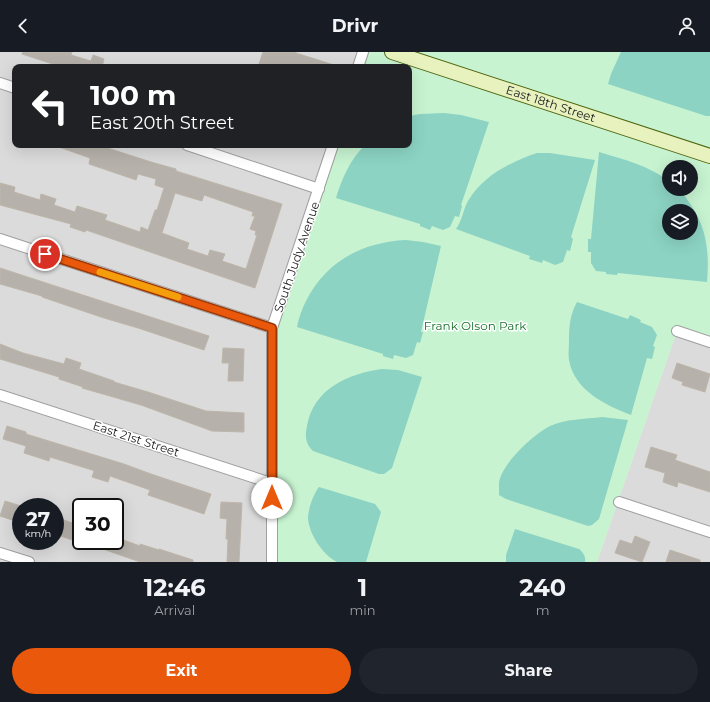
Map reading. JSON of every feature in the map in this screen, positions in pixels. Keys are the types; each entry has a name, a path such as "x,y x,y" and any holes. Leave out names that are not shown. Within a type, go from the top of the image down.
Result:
{"street":[{"path":"359,64 363,52"},
{"name":"East 18th Street","path":"392,52 710,156"},
{"path":"0,83 12,87"},
{"path":"196,148 319,189"},
{"name":"South Judy Avenue","path":"272,562 272,328 333,148"},
{"path":"0,239 272,328"},
{"path":"677,331 710,342"},
{"name":"East 21st Street","path":"0,395 271,482"},
{"path":"619,502 710,532"},
{"path":"0,553 29,562"}],"shaded area":[{"path":"0,52 363,52 359,64 12,64 12,148 333,148 272,562 0,562"},
{"path":"621,52 710,52 710,116 608,84"},
{"path":"444,113 461,115 489,122 461,205 459,217 455,216 450,227 443,230 432,226 430,230 420,226 420,224 336,198 347,170 362,148 412,148 412,115"},
{"path":"599,152 644,167 662,177 662,196 685,196 691,204 662,204 662,240 698,240 698,218 704,232 708,255 707,282 618,273 617,275 606,274 606,272 596,271 591,263 591,252 588,252 588,239 591,239"},
{"path":"537,153 550,153 595,160 571,237 573,239 570,251 567,250 563,262 555,265 543,260 542,263 529,259 530,256 456,229 460,223 468,201 481,184 489,177 507,166"},
{"path":"406,240 441,246 421,332 423,332 420,343 417,342 413,355 406,358 394,355 393,359 383,356 383,354 297,327 303,307 314,287 335,265 347,256 375,245"},
{"path":"577,302 628,319 630,315 641,320 640,322 652,327 657,335 653,346 655,347 652,359 647,358 631,415 601,401 592,395 577,380 572,371 569,358 569,330 571,316"},
{"path":"677,331 710,342 710,562 597,562"},
{"path":"382,369 398,370 422,377 392,468 384,474 379,474 313,451 307,442 306,433 311,413 317,402 334,385 345,379 369,371"},
{"path":"602,417 628,420 599,519 592,525 588,526 506,499 499,495 501,475 506,467 519,450 543,430 562,422"},
{"path":"319,487 375,504 381,512 366,562 337,562 322,550 314,538 308,519 311,502"},
{"path":"515,529 579,549 584,555 585,562 506,562 506,555"}],"green space":[{"name":"Frank Olson Park","path":"363,52 710,52 710,342 677,331 597,562 272,562 272,328 332,148 412,148 412,64 359,64"}],"building":[{"path":"23,52 72,52 71,55 91,61 93,55 104,59 103,64 53,64 22,54"},
{"path":"263,52 296,52 331,64 259,64"},
{"path":"62,148 107,148 282,204 255,288 86,230 85,232 70,227 71,224 0,205 0,183 15,187 14,192 40,200 41,194 56,199 54,205 75,212 77,206 107,215 105,220 140,232 141,227 148,230 155,210 157,210 164,188 155,185 156,179 138,174 136,180 89,164 90,158","holes":["175,193 202,201 204,195 253,212 252,216 255,216 250,229 256,231 255,235 257,235 246,269 222,261 225,254 210,250 208,256 187,249 189,243 162,233"]},
{"path":"0,268 209,336 204,350 104,318 42,296 0,284"},
{"path":"0,344 23,353 64,364 66,358 81,363 79,369 114,382 206,411 244,413 244,432 212,431 141,405 82,388 83,387 59,379 59,377 0,359"},
{"path":"223,348 244,349 243,381 228,381 229,363 222,363"},
{"path":"677,363 710,374 705,392 682,385 683,382 672,378"},
{"path":"7,426 26,432 26,434 124,464 211,494 204,514 148,495 150,490 110,476 108,482 92,477 94,471 92,470 50,457 49,461 24,453 26,446 3,439"},
{"path":"651,447 677,455 675,460 710,472 710,492 678,482 677,487 663,482 665,473 645,467"},
{"path":"5,501 12,503 12,520 0,516"},
{"path":"221,502 242,503 239,562 227,562 227,519 220,518"},
{"path":"64,520 72,523 72,540 64,537"},
{"path":"635,536 650,542 642,562 615,553 620,540 632,544"},
{"path":"124,540 140,546 140,544 159,549 193,560 193,562 140,562 106,550 124,550"},
{"path":"670,550 700,560 700,562 666,562"}],"slow traffic":[{"path":"100,272 178,297"}],"route":[{"path":"45,254 272,328 272,498"}]}
